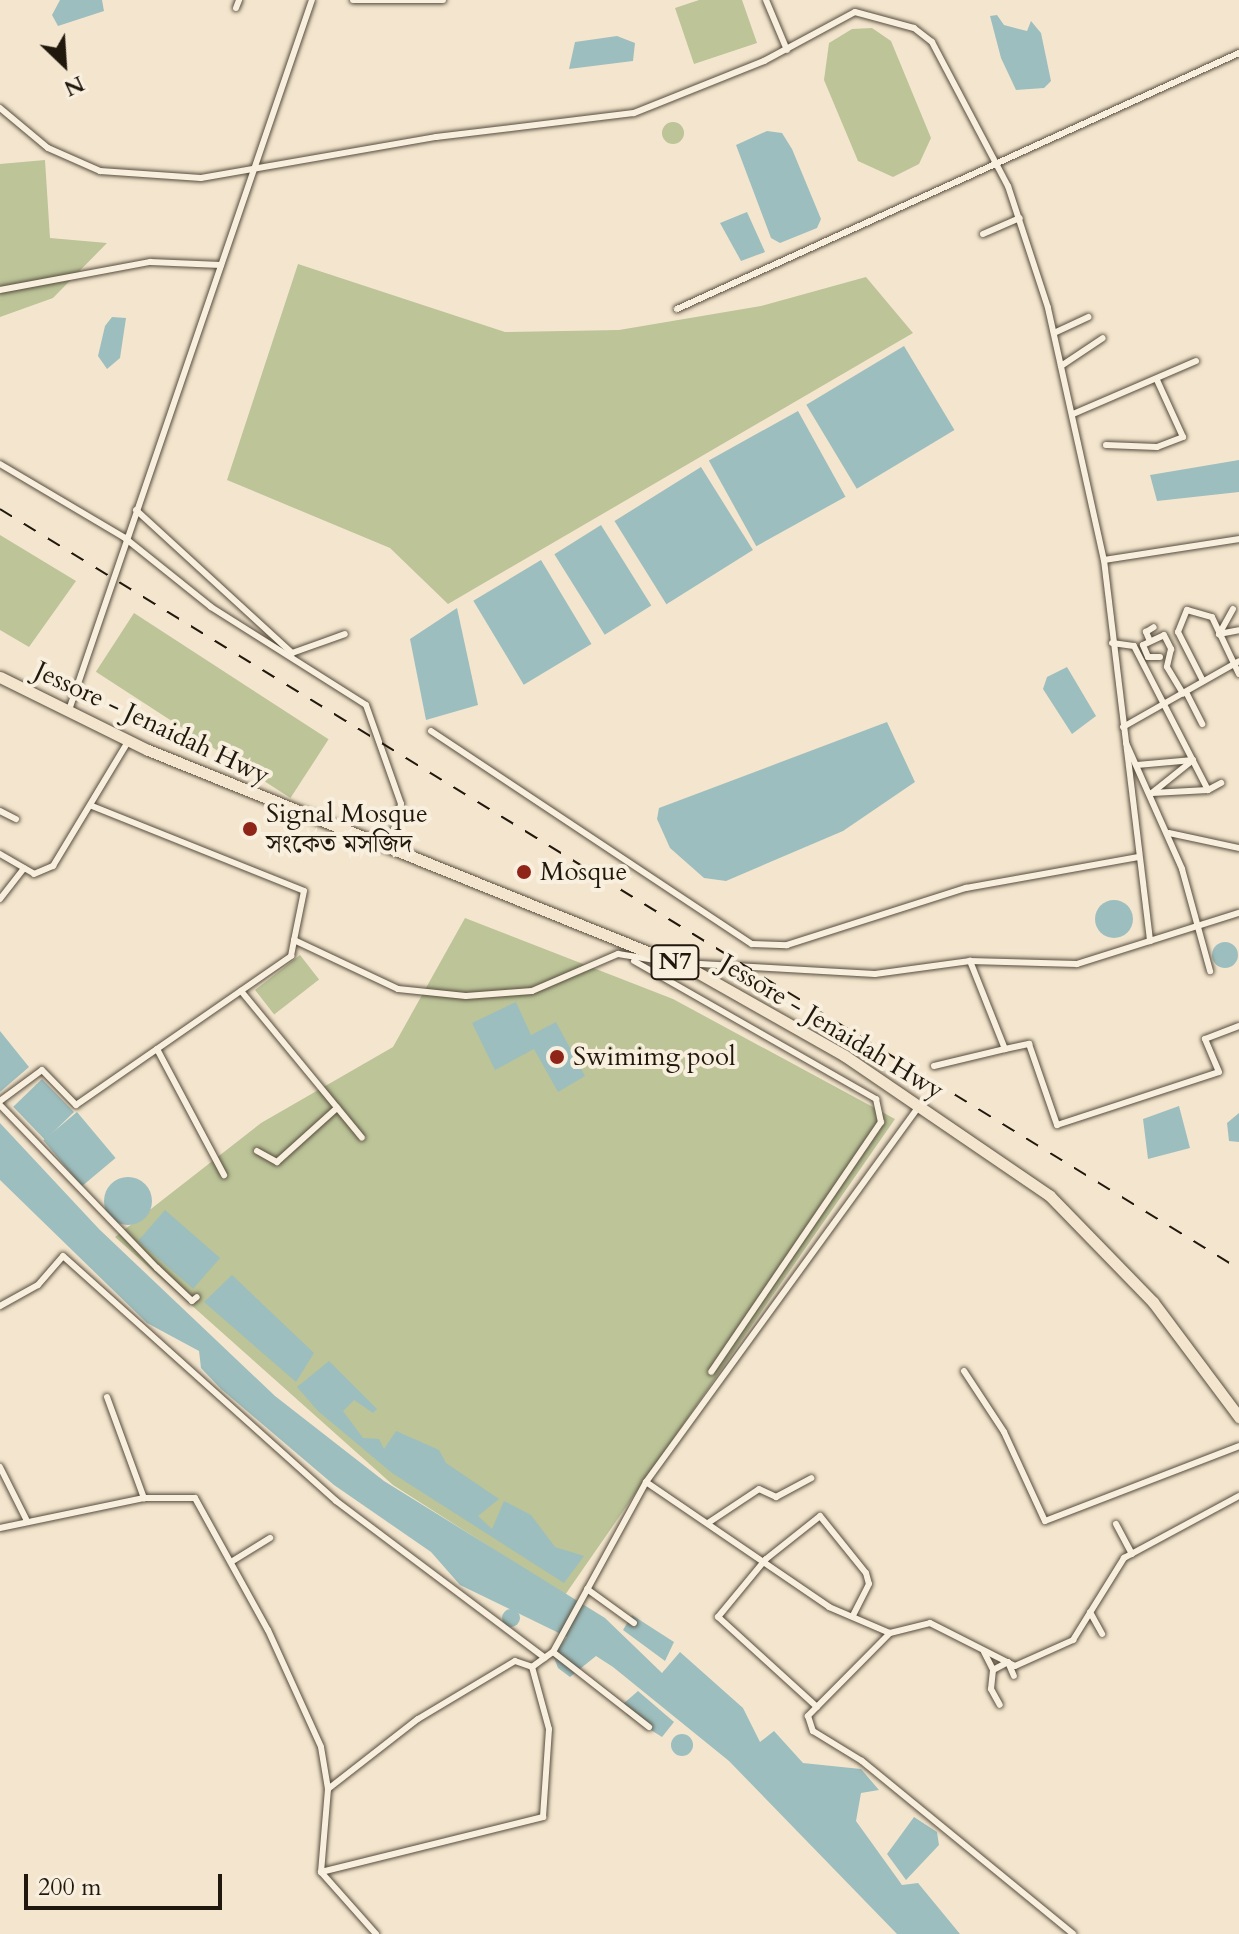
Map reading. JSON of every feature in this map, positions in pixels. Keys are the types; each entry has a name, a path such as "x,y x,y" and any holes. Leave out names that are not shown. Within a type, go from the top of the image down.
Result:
{"highway":[{"name":"Jessore - Jenaidah Hwy","path":"0,677 129,740 389,851 675,962 921,1104 1050,1196 1153,1302 1239,1417"}],"street":[{"path":"236,8 239,0"},
{"path":"69,710 125,538 258,166 312,0"},
{"path":"353,0 443,0"},
{"path":"766,0 787,50"},
{"path":"853,0 855,12"},
{"path":"0,108 48,148 100,171 201,178 258,166 634,113 787,50 855,12 914,28 932,42 996,164 1020,218 1054,333 1104,560 1150,941"},
{"path":"677,309 1239,53"},
{"path":"983,234 1020,218"},
{"path":"0,290 150,262 221,265"},
{"path":"1054,333 1088,317"},
{"path":"1061,366 1103,338"},
{"path":"1073,414 1196,361"},
{"path":"1106,445 1157,447 1183,437 1157,380"},
{"path":"0,464 125,538 211,607 366,705 401,804 389,851"},
{"path":"136,510 292,653 345,634"},
{"path":"1104,560 1239,539"},
{"path":"1219,634 1233,609"},
{"path":"1160,657 1148,657 1143,645 1149,639 1178,628 1187,610 1212,617 1237,662 1239,674"},
{"path":"1149,639 1146,632 1154,627"},
{"path":"1178,628 1203,681"},
{"path":"1219,634 1239,630"},
{"path":"1164,635 1171,649 1167,667 1202,724"},
{"path":"1112,643 1134,646 1208,790"},
{"path":"1123,727 1237,662"},
{"path":"431,731 752,944 787,945 966,888 1138,857"},
{"path":"0,854 34,874 53,866 92,806 129,740"},
{"path":"1124,740 1169,833 1200,927 1210,971"},
{"path":"1137,765 1193,760"},
{"path":"1152,793 1193,760"},
{"path":"1152,793 1208,790 1221,783"},
{"path":"92,806 304,891 291,956 241,991 76,1105 42,1070 0,1103 157,1268 192,1301 197,1297"},
{"path":"0,811 16,819"},
{"path":"1169,833 1239,848"},
{"path":"0,899 24,868"},
{"path":"294,940 398,989 466,996 532,991 618,954 675,962 875,974 970,961 1077,964 1239,913"},
{"path":"634,961 876,1099 881,1122 711,1372"},
{"path":"970,961 1005,1049"},
{"path":"241,991 362,1138"},
{"path":"934,1066 1029,1044 1057,1125 1219,1072 1205,1039 1239,1026"},
{"path":"157,1049 224,1175"},
{"path":"532,1667 553,1652 646,1482 921,1104"},
{"path":"257,1151 277,1162 337,1108"},
{"path":"0,1306 38,1285 63,1256 336,1501 545,1658"},
{"path":"964,1371 1004,1432 1045,1521 1239,1446"},
{"path":"107,1397 144,1498"},
{"path":"0,1467 26,1519"},
{"path":"708,1523 759,1489 776,1497 811,1478"},
{"path":"646,1482 766,1559 829,1607 890,1633"},
{"path":"1073,1934 862,1761 813,1731 808,1716 890,1633 930,1623 1015,1666 1073,1640 1132,1554 1239,1496"},
{"path":"0,1528 26,1519 144,1498 195,1498 231,1562 321,1747 328,1789 321,1872 376,1934"},
{"path":"817,1707 718,1617 766,1559 820,1516 866,1573 869,1584 853,1616"},
{"path":"1116,1524 1132,1554"},
{"path":"231,1562 270,1538"},
{"path":"587,1589 634,1623"},
{"path":"1090,1612 1102,1634"},
{"path":"984,1651 993,1670 991,1689 1000,1705"},
{"path":"553,1652 649,1727"},
{"path":"328,1789 418,1719 515,1661 532,1667"},
{"path":"993,1670 1008,1662"},
{"path":"1008,1662 1014,1676"},
{"path":"321,1872 543,1817 549,1729 532,1667"}],"green space":[{"path":"699,0 742,0 757,43 694,64 675,8"},
{"path":"872,28 891,41 931,138 919,164 893,177 858,161 824,80 829,43 852,29"},
{"path":"673,122 681,125 684,133 681,141 673,144 665,141 662,133 665,125"},
{"path":"45,160 50,238 107,243 53,298 0,317 0,164"},
{"path":"298,264 505,332 619,330 761,306 866,277 913,333 448,604 390,548 227,480"},
{"path":"0,535 76,581 29,647 0,630"},
{"path":"134,613 329,739 290,798 96,672"},
{"path":"465,918 673,999 895,1119 565,1595 393,1485 115,1237 261,1123 393,1047"},
{"path":"300,955 319,979 274,1015 255,990"}],"water":[{"path":"60,0 102,0 104,11 58,26 52,15"},
{"path":"997,15 1004,25 1027,31 1031,21 1041,33 1051,81 1044,88 1016,90 1001,58 990,16"},
{"path":"617,36 635,43 633,61 569,69 575,42"},
{"path":"767,131 782,133 792,149 821,219 817,228 780,243 771,238 736,145"},
{"path":"747,212 765,252 741,261 720,223"},
{"path":"112,317 126,318 120,358 107,369 98,356 105,326"},
{"path":"904,346 954,430 857,489 806,405"},
{"path":"798,411 846,497 756,546 709,460"},
{"path":"1239,460 1239,492 1157,501 1150,475"},
{"path":"701,467 753,550 666,604 614,521"},
{"path":"601,525 651,606 605,635 554,554"},
{"path":"541,560 591,644 524,685 473,601"},
{"path":"457,608 478,705 426,720 410,639"},
{"path":"1067,667 1096,716 1072,734 1043,689 1047,677"},
{"path":"887,722 915,782 843,831 726,881 704,878 670,848 657,819 659,808"},
{"path":"1114,900 1127,906 1133,919 1127,932 1114,938 1101,932 1095,919 1101,906"},
{"path":"1225,942 1234,946 1238,955 1234,964 1225,968 1216,964 1212,955 1216,946"},
{"path":"516,1002 531,1035 556,1022 585,1076 558,1092 534,1049 495,1070 472,1023"},
{"path":"0,1031 29,1067 0,1092"},
{"path":"42,1079 74,1112 45,1140 13,1107"},
{"path":"1179,1106 1190,1148 1148,1159 1143,1119"},
{"path":"77,1112 116,1158 82,1186 43,1140"},
{"path":"1239,1113 1239,1142 1229,1141 1227,1123"},
{"path":"0,1123 99,1229 275,1396 384,1481 605,1618 662,1673 680,1652 743,1708 760,1742 774,1731 803,1763 861,1769 879,1790 861,1793 856,1821 902,1885 918,1883 960,1934 897,1934 729,1761 613,1667 596,1656 570,1677 558,1668 553,1655 567,1637 460,1585 431,1552 334,1485 221,1389 201,1368 199,1351 147,1323 0,1180"},
{"path":"128,1177 137,1178 145,1184 151,1192 151,1210 145,1218 137,1224 128,1225 119,1224 111,1218 105,1210 104,1201 105,1192 111,1184 119,1178"},
{"path":"165,1210 220,1258 193,1289 138,1241"},
{"path":"232,1275 314,1353 296,1382 204,1302"},
{"path":"329,1361 377,1409 373,1413 354,1400 343,1411 363,1438 379,1439 384,1449 396,1431 439,1450 446,1463 499,1499 478,1516 492,1529 504,1501 531,1515 555,1547 584,1556 564,1583 392,1473 318,1411 297,1387"},
{"path":"507,1609 515,1609 520,1618 518,1625 507,1627 502,1622 502,1614"},
{"path":"632,1615 674,1642 665,1661 623,1630"},
{"path":"638,1691 674,1722 662,1737 627,1715 623,1704"},
{"path":"682,1734 690,1737 693,1745 690,1753 682,1756 674,1753 671,1745 674,1737"},
{"path":"914,1817 937,1832 939,1845 906,1880 887,1854"}],"railway":[{"path":"0,509 1239,1269"}],"place":[{"name":"Signal Mosque সংকেত মসজিদ","path":"250,829"},
{"name":"Mosque","path":"524,872"},
{"name":"Swimimg pool","path":"557,1057"}]}
